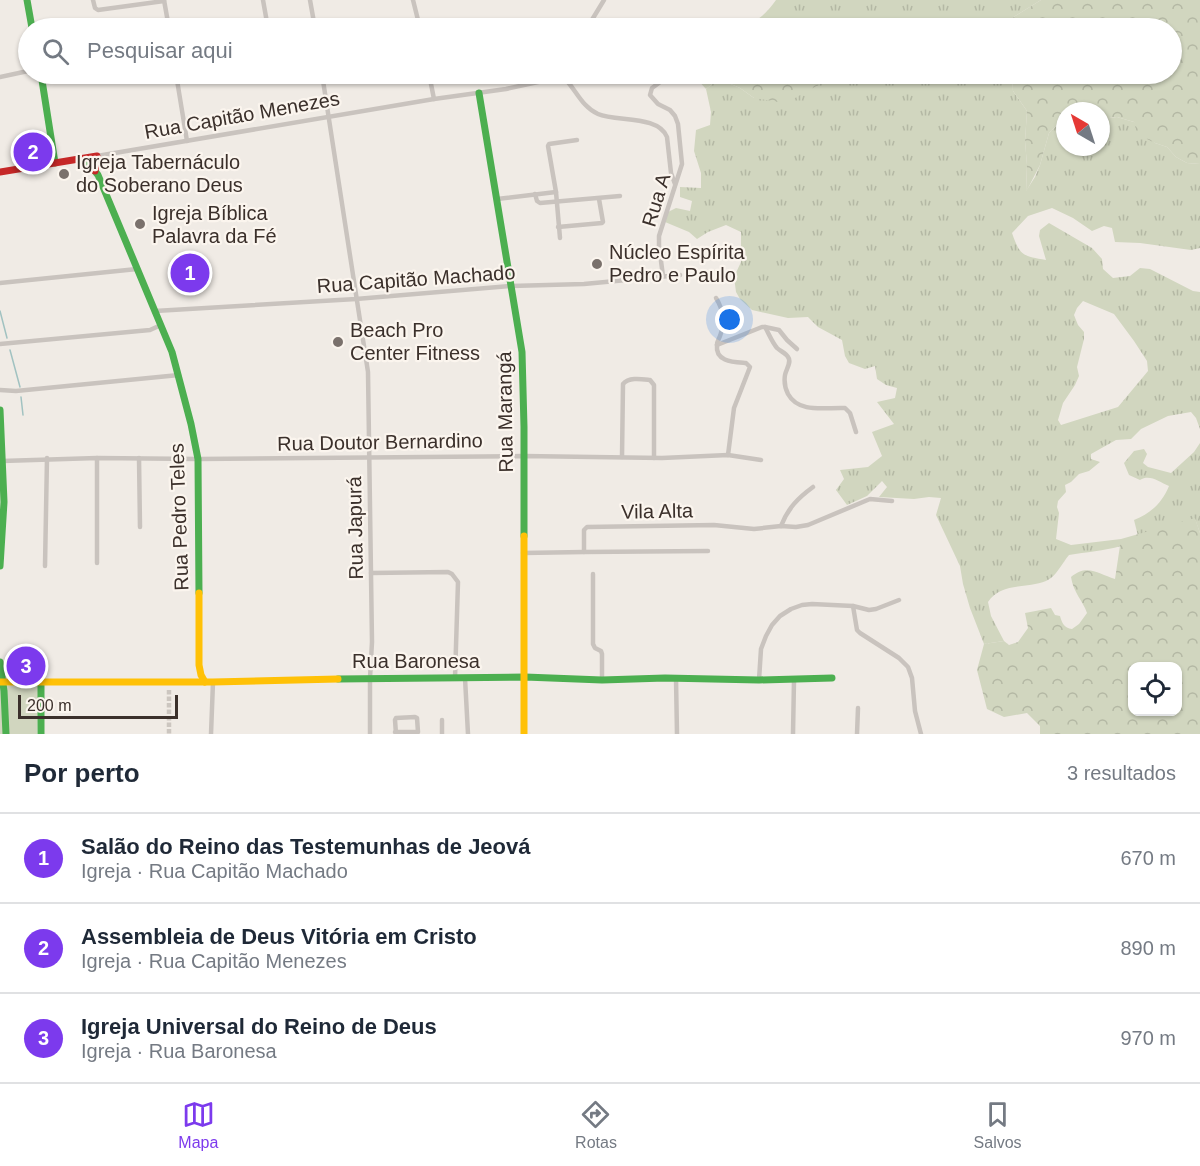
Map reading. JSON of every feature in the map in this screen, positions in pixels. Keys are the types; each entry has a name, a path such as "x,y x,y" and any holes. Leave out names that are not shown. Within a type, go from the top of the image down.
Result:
{"street":[{"path":"27,0 30,18"},
{"path":"93,0 97,10 164,1 167,18"},
{"path":"113,0 114,8"},
{"path":"263,0 266,18"},
{"path":"310,0 313,18"},
{"path":"413,0 418,18"},
{"path":"593,18 604,0"},
{"path":"0,77 18,74"},
{"path":"43,84 55,163"},
{"path":"178,84 187,141"},
{"name":"Rua Japurá","path":"324,84 369,377 372,642 370,734"},
{"path":"431,84 434,99"},
{"name":"Rua Capitão Menezes","path":"0,172 526,84"},
{"path":"571,84 583,104 600,115 633,120 660,128 667,137 671,173 675,184"},
{"name":"Rua A","path":"658,84 652,88 650,94 658,104 670,110 678,123 681,165 659,236 663,276"},
{"name":"Rua Marangá","path":"479,93 522,352 524,734"},
{"path":"560,238 556,192 548,145 577,140"},
{"path":"95,171 97,156"},
{"name":"Rua Pedro Teles","path":"82,159 95,171 161,325 179,375 191,424 198,459 198,665 201,675 209,682"},
{"path":"498,199 556,192"},
{"path":"535,194 540,203 620,196"},
{"path":"558,227 602,223 599,199"},
{"path":"0,283 137,269"},
{"name":"Rua Capitão Machado","path":"155,311 356,299 511,286 584,284 680,275"},
{"path":"716,298 723,317 717,345 720,356 731,362 746,363 750,367 734,408 728,455"},
{"path":"0,344 150,330 161,325"},
{"path":"717,345 765,327 779,330 797,349"},
{"path":"765,327 776,347 788,357 784,383 790,398 796,404 810,408 845,408 850,413 855,432"},
{"path":"0,390 16,391 179,375"},
{"path":"622,457 623,384 628,380 640,379 650,380 654,385 654,458"},
{"path":"0,410 4,502 0,566"},
{"name":"Rua Doutor Bernardino","path":"1,461 47,458 524,456 654,458 728,455 761,460"},
{"path":"45,566 47,458"},
{"path":"97,458 97,562"},
{"path":"139,458 140,527"},
{"path":"813,487 793,503 781,526 808,525 870,499 892,501"},
{"name":"Vila Alta","path":"584,552 584,530 587,527 714,525 753,529 781,526"},
{"name":"Vila Alta","path":"523,553 708,551"},
{"path":"371,573 448,572 455,577 458,582 455,678"},
{"path":"593,574 593,644 602,654 602,680"},
{"path":"759,680 761,649 772,625 780,616 802,605 876,609 899,600"},
{"path":"853,606 857,630 899,658 908,667 912,678 915,711 921,734"},
{"path":"0,662 6,734"},
{"name":"Rua Pedro Teles","path":"189,681 198,665"},
{"name":"Rua Baronesa","path":"2,682 209,682 525,677 602,680 832,678"},
{"path":"465,678 468,734"},
{"path":"676,678 677,734"},
{"path":"793,734 794,680"},
{"path":"41,681 41,734"},
{"path":"169,690 170,681"},
{"path":"209,682 211,734"},
{"path":"857,734 858,708"},
{"path":"396,718 417,718 418,733 396,733 396,718"},
{"path":"441,720 442,734"}],"green space":[{"path":"776,0 1041,0 1012,18 759,18"},
{"path":"1041,0 1200,0 1200,164 1187,163 1176,157 1167,147 1137,134 1134,122 1117,117 1110,118 1110,102 1056,102 1056,126 1049,133 1040,165 1026,192 1027,111 1013,91 1013,84 1182,84 1182,18 1012,18"},
{"path":"701,84 712,84 706,89"},
{"path":"712,84 731,84 754,98 819,84 1013,84 1013,91 1027,111 1026,191 1040,165 1049,133 1056,126 1056,156 1110,156 1110,118 1117,117 1134,122 1155,143 1167,147 1176,157 1187,163 1200,164 1200,248 1191,250 1115,242 1112,228 1104,226 1092,231 1052,208 1028,216 1012,233 1023,254 1046,260 1039,236 1040,230 1049,223 1092,248 1102,259 1103,269 1113,278 1130,276 1140,268 1150,269 1193,291 1200,292 1200,429 1191,412 1168,416 1141,429 1131,439 1116,440 1091,454 1091,459 1100,462 1065,485 1066,492 1058,501 1056,539 1071,545 1121,539 1121,546 1069,555 1050,579 1000,591 993,596 988,602 991,616 1004,641 984,644 970,608 960,566 936,515 941,498 879,497 887,487 882,481 867,496 847,505 836,490 844,479 840,470 868,467 882,456 872,432 894,424 877,402 895,398 897,388 877,379 875,366 865,369 849,363 842,340 818,327 808,317 788,318 752,310 740,299 736,292 734,277 741,262 741,232 726,225 697,239 689,232 665,222 668,212 676,208 690,211 692,201 680,197 680,187 701,188 701,173 694,151 696,130 710,125 711,112 706,89","holes":["1083,301 1114,314 1147,361 1148,371 1118,407 1061,425 1058,420 1063,403 1079,376 1077,367 1084,332 1074,315"]},
{"path":"731,84 820,84 795,98 778,102 754,98"},
{"path":"1200,443 1200,533 1195,519 1138,536 1134,520 1155,507 1169,486 1151,478 1140,480 1129,475 1124,463 1134,451 1144,449 1147,454 1143,463 1148,467 1171,473 1194,452"},
{"path":"1195,518 1200,533 1200,734 1040,734 1040,726 1027,713 1004,717 987,709 977,670 984,644 1004,641 1009,645 1018,642 1028,628 1025,613 1051,608 1055,615 1060,616 1067,628 1072,629 1087,613 1071,577 1088,570 1115,579 1121,539"},
{"path":"39,684 37,734 0,734 0,686"}],"waterway":[{"path":"0,311 7,338"},
{"path":"10,350 20,387"},
{"path":"21,397 23,415"}],"tunnel":[{"path":"169,690 169,734"}],"traffic: fast":[{"path":"27,0 30,18"},
{"path":"43,84 55,163"},
{"path":"479,93 522,352 524,536"},
{"path":"82,159 98,175 172,352 198,459 199,593"},
{"path":"0,410 4,502 0,566"},
{"path":"0,662 6,734"},
{"path":"338,679 525,677 602,680 665,678 759,680 832,678"},
{"path":"41,682 41,734"}],"traffic: slow":[{"path":"524,536 524,734"},
{"path":"199,593 199,665 205,682"},
{"path":"0,682 213,682 338,679"}],"traffic: jam":[{"path":"0,172 97,156 95,171"}],"place":[{"name":"Assembleia de Deus Vitória em Cristo","path":"33,152"},
{"name":"Igreja Tabernáculo do Soberano Deus","path":"64,174"},
{"name":"Igreja Bíblica Palavra da Fé","path":"140,224"},
{"name":"Núcleo Espírita Pedro e Paulo","path":"597,264"},
{"name":"Salão do Reino das Testemunhas de Jeová","path":"190,273"},
{"name":"Beach Pro Center Fitness","path":"338,342"},
{"name":"Igreja Universal do Reino de Deus","path":"26,666"}]}
